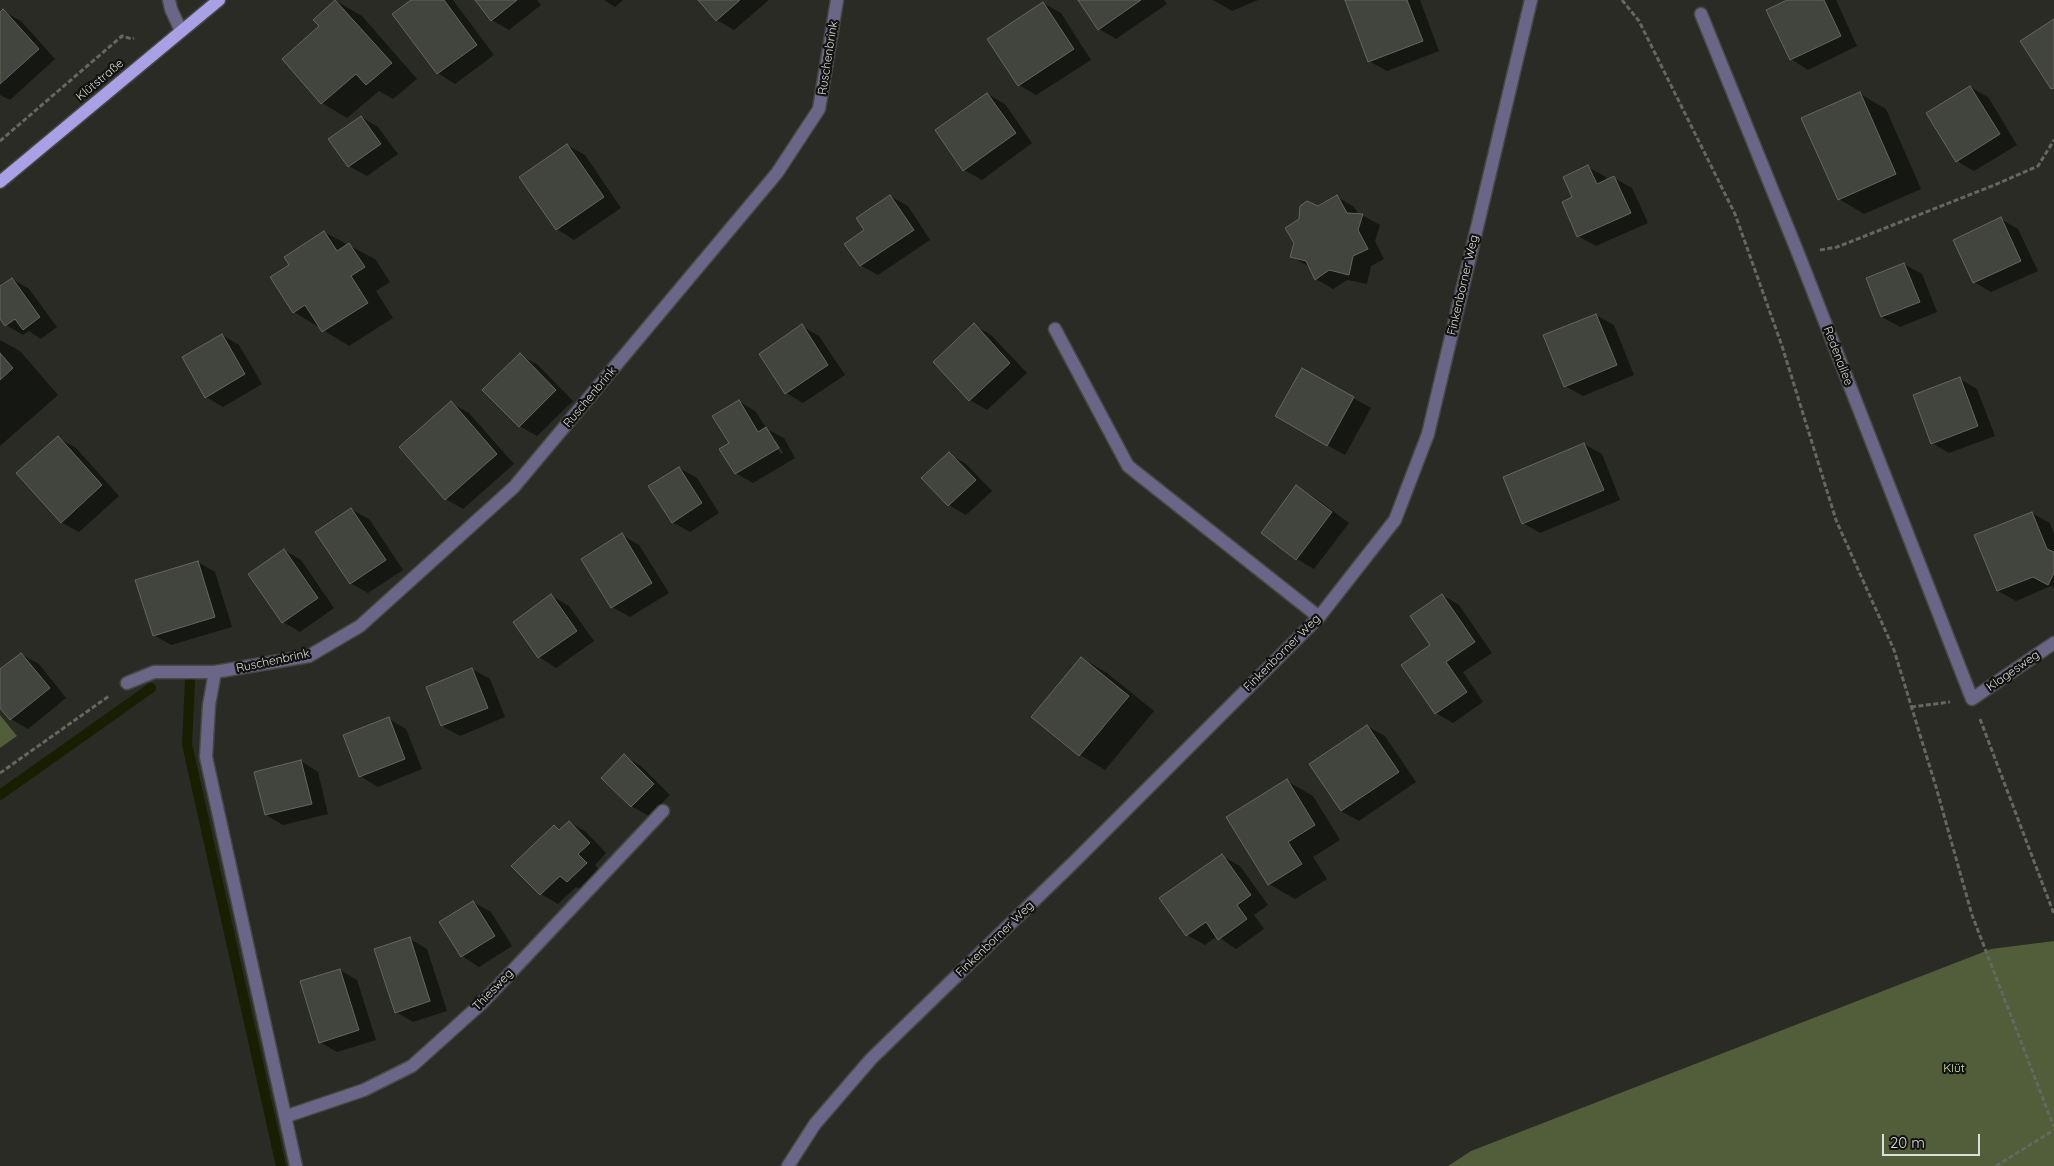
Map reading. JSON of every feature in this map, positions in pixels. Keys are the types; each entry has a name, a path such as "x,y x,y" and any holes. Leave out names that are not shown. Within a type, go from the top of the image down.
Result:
{"main road":[{"name":"Klütstraße","path":"0,182 219,0"}],"street":[{"path":"169,0 181,30"},
{"name":"Ruschenbrink","path":"127,683 154,672 216,672 309,656 360,626 514,487 788,157 819,109 837,0"},
{"name":"Finkenborner Weg","path":"788,1166 816,1124 871,1059 1076,860 1319,618 1395,520 1428,434 1531,0"},
{"name":"Redenallee","path":"1701,14 1798,253 1972,699"},
{"path":"1054,329 1128,466 1319,618"},
{"name":"Klagesweg","path":"1972,699 2054,643"},
{"path":"216,672 210,705 206,757 287,1116 296,1166"},
{"name":"Thiesweg","path":"287,1116 364,1090 412,1066 482,1003 663,811"}],"path":[{"path":"1622,0 1639,21 1735,214 1782,346 1836,520 1894,650 1936,787 1972,915 2054,1129 1996,1166"},
{"path":"0,141 122,36"},
{"path":"1798,253 1837,247 2038,166 2054,140"},
{"path":"0,773 127,683"},
{"path":"1911,707 1972,699 2054,914"}],"green space":[{"path":"0,715 17,736 0,748"},
{"name":"Klüt","path":"2054,941 2054,1166 1448,1166 1471,1151 1991,949"}],"building":[{"path":"335,0 392,63 366,85 356,74 321,104 282,59 319,26 313,20"},
{"path":"411,0 444,0 477,45 437,74 392,14"},
{"path":"475,0 517,0 491,21"},
{"path":"698,0 740,0 716,21"},
{"path":"1078,0 1141,0 1098,30"},
{"path":"1345,0 1407,0 1423,41 1368,62"},
{"path":"1787,0 1824,0 1841,36 1790,60 1766,10"},
{"path":"1043,2 1074,49 1018,86 987,39"},
{"path":"3,9 39,49 0,84 0,12"},
{"path":"2054,19 2054,88 2051,89 2020,41"},
{"path":"1970,86 2000,134 1956,162 1926,113"},
{"path":"1860,92 1896,174 1838,200 1801,118"},
{"path":"987,93 1016,133 963,171 935,130"},
{"path":"361,116 381,144 348,167 328,139"},
{"path":"567,144 604,197 556,230 519,177"},
{"path":"1588,165 1597,184 1614,176 1631,213 1577,237 1562,202 1572,197 1563,177"},
{"path":"890,195 914,230 860,266 844,244 864,230 856,218"},
{"path":"1337,195 1347,213 1363,214 1358,230 1368,249 1353,256 1349,275 1329,270 1315,280 1306,261 1290,257 1294,243 1285,228 1299,219 1300,206 1307,201 1318,206"},
{"path":"2001,217 2021,261 1973,283 1953,240"},
{"path":"324,231 337,251 349,243 365,267 351,276 368,303 322,332 305,305 293,313 270,277 289,265 284,257"},
{"path":"1904,263 1920,302 1881,317 1866,278"},
{"path":"12,278 40,317 23,330 15,319 5,326 0,319 0,286"},
{"path":"1596,314 1617,365 1564,387 1543,335"},
{"path":"974,323 1010,363 969,401 933,362"},
{"path":"802,324 828,365 785,394 759,354"},
{"path":"222,334 245,374 205,398 182,357"},
{"path":"0,353 13,368 0,380"},
{"path":"520,353 556,390 519,427 482,390"},
{"path":"1302,368 1354,397 1327,446 1275,416"},
{"path":"1960,377 1978,426 1931,444 1913,395"},
{"path":"739,400 758,432 766,427 779,448 735,474 719,449 729,443 712,416"},
{"path":"451,401 497,454 445,500 399,447"},
{"path":"58,436 102,485 61,523 16,473"},
{"path":"1584,443 1604,490 1522,524 1503,477"},
{"path":"949,452 976,480 948,506 921,478"},
{"path":"679,467 702,503 672,523 648,486"},
{"path":"1296,485 1332,512 1296,560 1261,533"},
{"path":"351,508 386,560 350,584 315,532"},
{"path":"2032,512 2047,549 2054,552 2054,573 2048,585 2033,577 1997,591 1974,535"},
{"path":"622,533 652,583 611,608 581,559"},
{"path":"284,549 318,598 282,623 248,574"},
{"path":"198,561 215,617 153,636 135,580"},
{"path":"551,594 577,631 538,658 513,622"},
{"path":"1442,594 1475,642 1446,662 1467,692 1435,714 1401,665 1430,645 1410,616"},
{"path":"21,653 50,688 10,720 0,708 0,669"},
{"path":"1081,657 1129,696 1079,756 1031,717"},
{"path":"472,668 488,708 441,726 426,687"},
{"path":"389,717 405,759 359,777 343,735"},
{"path":"1367,725 1399,772 1341,811 1309,764"},
{"path":"624,754 654,784 631,807 601,778"},
{"path":"301,760 312,804 265,815 254,772"},
{"path":"1287,779 1315,825 1288,842 1302,864 1268,885 1226,817"},
{"path":"569,821 590,843 578,854 587,863 567,882 560,876 540,895 511,866 554,825 559,830"},
{"path":"1222,854 1251,895 1237,905 1247,919 1218,940 1206,922 1186,936 1159,898"},
{"path":"473,901 495,936 461,957 439,922"},
{"path":"410,937 430,1001 395,1013 374,949"},
{"path":"340,969 359,1030 319,1043 300,981"}],"waterway":[{"path":"190,681 187,744 281,1166"},
{"path":"0,795 151,688"}]}
